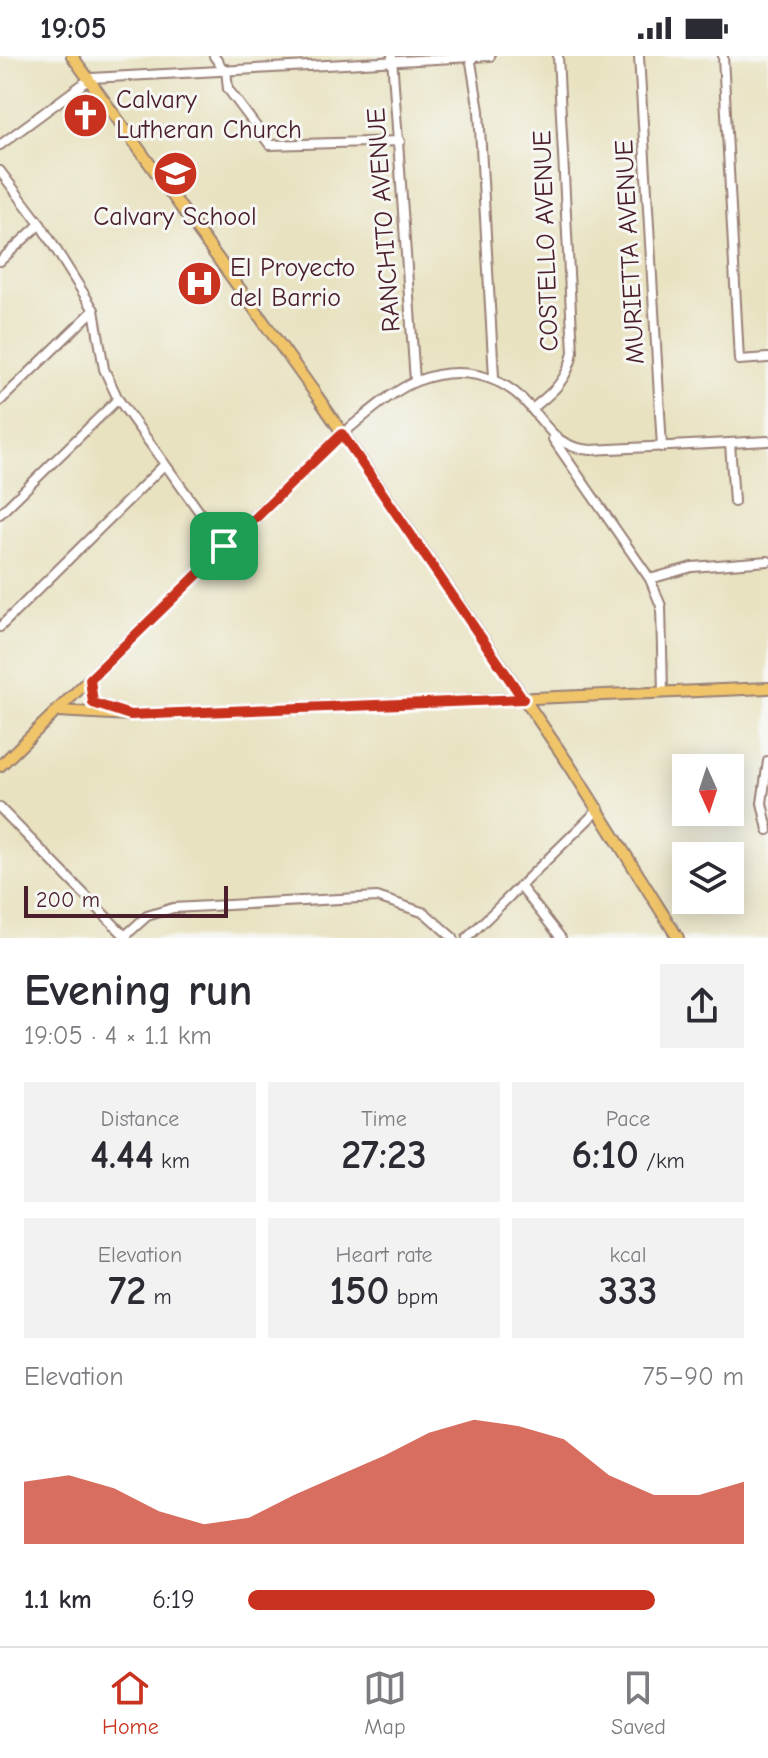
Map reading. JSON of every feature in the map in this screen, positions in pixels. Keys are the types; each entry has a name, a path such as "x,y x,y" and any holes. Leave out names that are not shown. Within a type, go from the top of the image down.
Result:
{"main road":[{"path":"72,56 91,78 342,434 599,809 678,938"},
{"path":"0,766 342,434"},
{"path":"90,679 93,703 130,715"},
{"path":"57,711 93,716 130,715 768,688"}],"street":[{"path":"214,56 224,69 228,89 270,145 400,141"},
{"path":"470,56 479,111 494,377"},
{"path":"0,145 91,78 294,61 490,56"},
{"name":"COSTELLO AVENUE","path":"532,409 559,387 567,376 573,352 558,56"},
{"name":"MURIETTA AVENUE","path":"639,56 662,447"},
{"path":"723,56 739,360 768,358"},
{"name":"RANCHITO AVENUE","path":"392,58 415,381"},
{"path":"0,171 40,224 94,310 104,369 118,399 224,546"},
{"path":"0,261 40,224"},
{"path":"0,401 94,310"},
{"path":"342,434 415,381 461,375 494,377 515,390 532,409 650,579 661,606 663,693"},
{"path":"0,514 118,399"},
{"path":"550,435 565,445 584,450 768,441"},
{"path":"730,443 734,502"},
{"path":"0,627 164,465"},
{"path":"650,579 692,567 768,561"},
{"path":"768,761 762,803 768,830"},
{"path":"0,808 126,937 147,916 173,908 377,897 425,913 453,938"},
{"path":"467,938 599,809"},
{"path":"520,886 561,938"}],"place":[{"name":"Calvary Lutheran Church","path":"85,115"},
{"name":"Calvary School","path":"175,174"},
{"name":"El Proyecto del Barrio","path":"199,283"}],"route":[{"path":"342,434 523,699 130,715 93,703 90,679 224,546 342,434"}]}
